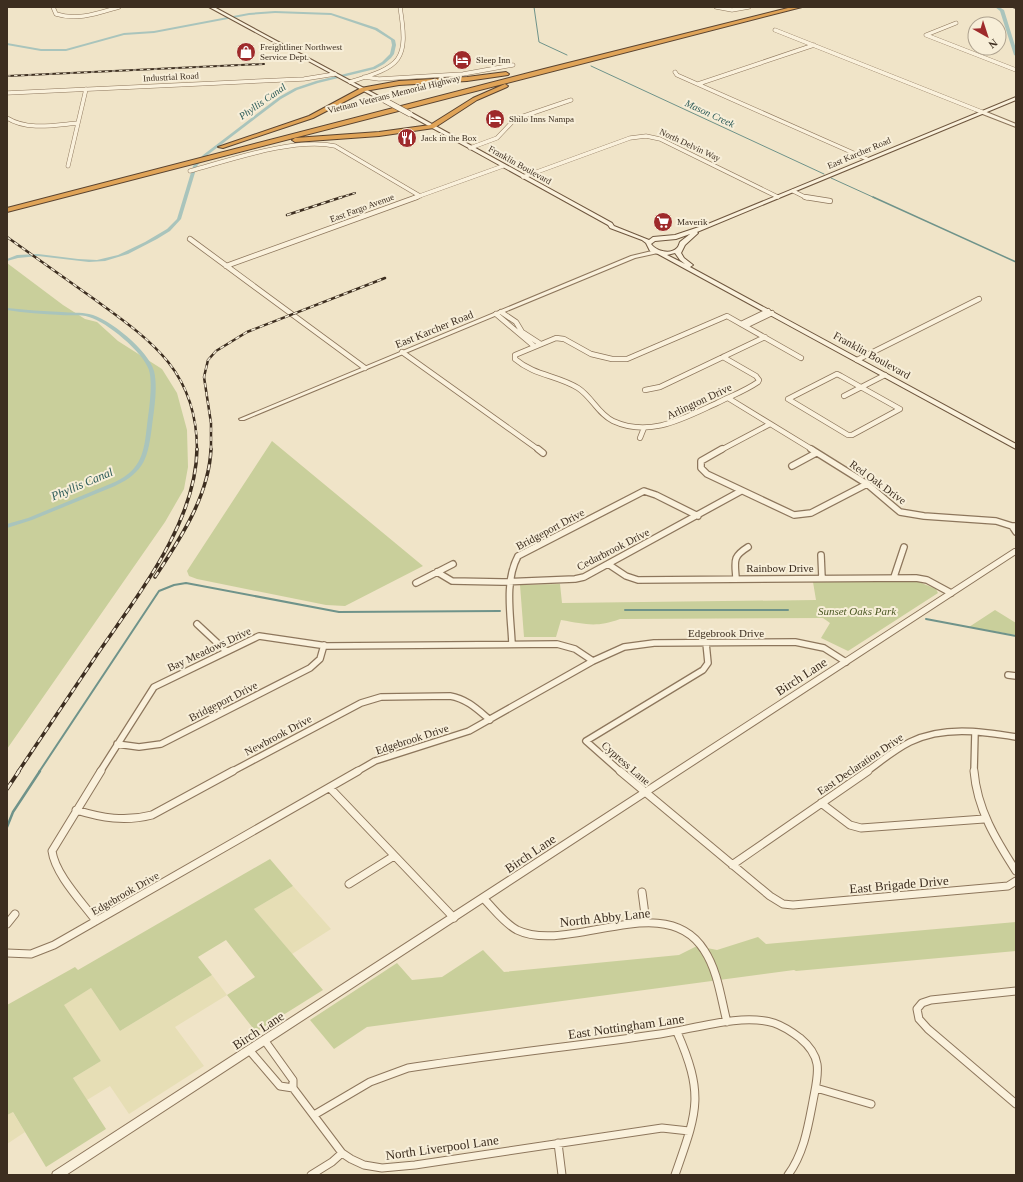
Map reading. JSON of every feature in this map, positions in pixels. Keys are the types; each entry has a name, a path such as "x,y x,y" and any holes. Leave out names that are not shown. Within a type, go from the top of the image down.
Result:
{"highway":[{"name":"Vietnam Veterans Memorial Highway","path":"7,204 221,146 786,7"},
{"name":"Vietnam Veterans Memorial Highway","path":"211,157 546,70 799,7"},
{"path":"221,146 311,117 363,89 399,84 496,76 584,56"},
{"path":"7,210 133,176 211,157 304,139 378,134 432,127 485,94 525,81 546,70"}],"main road":[{"name":"Franklin Boulevard","path":"212,7 610,224 642,234 670,237 677,240 679,247 678,253 682,259 713,278 717,283"},
{"name":"East Karcher Road","path":"710,225 1016,98"},
{"name":"Franklin Boulevard","path":"610,224 612,228 644,239 657,252 717,283 1016,446"},
{"path":"670,237 710,225"},
{"path":"657,252 671,252 679,247 690,236 710,225"},
{"path":"649,245 653,239 659,237"}],"street":[{"path":"53,7 56,14 67,17 82,16 119,7"},
{"path":"350,82 386,68 396,62 402,54 404,49 400,7"},
{"path":"716,7 726,10 749,7"},
{"path":"956,23 926,35 1016,70"},
{"path":"775,30 1016,126"},
{"path":"698,84 814,45"},
{"path":"364,77 379,79 463,74 513,65"},
{"path":"675,72 677,75 867,159"},
{"name":"Industrial Road","path":"7,93 304,79 338,76"},
{"path":"68,166 86,89"},
{"path":"470,148 497,138 515,119 571,100"},
{"path":"7,118 9,122 26,125 78,123"},
{"name":"North Delvin Way","path":"523,177 630,138 646,136 660,139 778,196"},
{"path":"190,171 311,144 332,144 420,196"},
{"name":"East Fargo Avenue","path":"226,266 503,166"},
{"path":"793,190 815,200 830,200"},
{"path":"190,239 365,368"},
{"path":"633,257 649,245"},
{"path":"633,257 657,252"},
{"name":"East Karcher Road","path":"242,419 633,257"},
{"path":"857,360 979,299"},
{"path":"743,325 770,312"},
{"path":"499,313 516,322 522,332 539,343"},
{"path":"499,313 518,333 534,346"},
{"name":"Arlington Drive","path":"723,357 756,376 759,380 754,385 673,425 644,428 634,428 615,422 600,413 587,395 578,388 542,376 515,359 516,355 539,343 551,338 561,338 591,354 612,359 627,359 642,354 727,316 801,358"},
{"path":"645,390 660,387 765,337"},
{"path":"402,352 543,453"},
{"path":"837,374 862,387 900,409 852,436 788,399 837,374"},
{"path":"844,396 885,375"},
{"name":"Red Oak Drive","path":"728,398 867,484 900,512 924,516 996,521 1014,526 1016,532"},
{"path":"770,424 701,461 701,468 707,474 741,491 787,513 799,516 811,512 867,484"},
{"path":"640,438 644,428"},
{"path":"792,466 816,453"},
{"name":"Cedarbrook Drive","path":"437,572 452,580 510,582 575,579 584,577 698,516 741,491"},
{"name":"Bridgeport Drive","path":"512,644 510,582 513,567 518,556 644,492 649,492 698,516"},
{"path":"736,578 737,554 748,547"},
{"path":"894,577 904,547"},
{"name":"Birch Lane","path":"57,1175 484,899 644,792 1016,551"},
{"path":"820,555 822,578"},
{"path":"416,583 453,564"},
{"name":"Rainbow Drive","path":"608,564 626,576 638,580 894,577 927,580 951,593"},
{"path":"197,624 226,651"},
{"name":"Bay Meadows Drive","path":"96,921 64,878 53,858 52,851 117,744 154,687 259,636 324,645 566,645 593,661"},
{"name":"Edgebrook Drive","path":"7,953 21,955 40,952 375,761 448,738 490,720 593,661 624,647 654,643 795,642 824,648 846,662"},
{"name":"Cypress Lane","path":"706,643 708,663 704,670 586,741 644,792 732,865 770,896 783,904"},
{"name":"Bridgeport Drive","path":"117,744 137,748 153,747 161,744 310,668 320,659 324,645"},
{"path":"1008,675 1016,676"},
{"name":"Newbrook Drive","path":"76,810 92,815 126,821 136,820 152,815 340,713 373,699 401,696 461,698 476,706 490,720"},
{"name":"East Declaration Drive","path":"732,865 908,743 921,736 945,731 974,732 1016,737"},
{"path":"974,732 974,786 984,819 1002,851 1016,871"},
{"path":"330,788 454,918"},
{"path":"821,803 850,825 861,828 984,819"},
{"path":"349,884 394,856"},
{"name":"East Brigade Drive","path":"783,904 793,905 1008,886 1016,880"},
{"path":"642,892 646,922"},
{"name":"North Abby Lane","path":"484,899 510,924 526,933 555,934 646,922 653,922 678,928 701,945 708,956 727,1022"},
{"path":"7,924 15,914"},
{"path":"1016,991 930,1000 922,1003 917,1009 919,1019 928,1029 1016,1104"},
{"name":"East Nottingham Lane","path":"314,1115 363,1084 386,1074 408,1068 486,1056 677,1032 727,1022 773,1022 791,1030 816,1056 818,1079 816,1088 800,1153 795,1168 788,1175"},
{"path":"675,1175 695,1108 696,1091 688,1060 677,1032"},
{"name":"North Liverpool Lane","path":"265,1040 293,1080 293,1088 342,1153 364,1165 382,1168 415,1165 662,1128 689,1131"},
{"name":"North Liverpool Lane","path":"250,1051 280,1086 293,1088"},
{"path":"816,1088 871,1104"},
{"path":"558,1143 562,1175"},
{"path":"311,1175 332,1162 342,1153"}],"shaded area":[{"path":"293,886 331,929 292,954 254,909"},
{"path":"212,975 227,995 175,1027 204,1066 129,1114 110,1086 87,1100 73,1078 101,1061 63,1005 91,988 120,1031"},
{"path":"12,1111 25,1132 7,1144 7,1115"}],"green space":[{"path":"7,263 63,305 85,319 97,322 118,341 162,369 177,393 187,430 188,467 184,489 165,522 7,749"},
{"path":"272,441 423,566 345,606 326,605 197,579 189,576 187,571"},
{"name":"Sunset Oaks Park","path":"813,582 919,582 936,589 938,593 848,651 821,638 830,623 823,618 620,619 604,624 584,624 561,620 556,637 524,637 520,585 560,584 562,603 816,600"},
{"path":"995,610 1016,623 1016,635 969,627"},
{"path":"270,859 293,886 254,909 323,990 256,1032 227,995 255,977 226,940 198,957 212,975 120,1031 91,988 64,1005 101,1061 73,1078 106,1129 46,1167 13,1112 7,1115 7,1005 75,967 78,970"},
{"path":"1016,922 1016,951 794,970 367,1027 334,1049 310,1020 397,963 412,980 442,977 483,950 504,972 679,955 697,946 717,950 758,937 766,944"}],"waterway":[{"name":"Mason Creek","path":"534,7 539,42 567,55"},
{"path":"997,7 1002,10 1016,55"},
{"name":"Phyllis Canal","path":"7,44 41,50 66,50 124,34 154,32 249,14 275,12 331,14 376,29 393,40 394,45 394,50 390,57 374,68 317,82 296,89 280,98 204,156 195,166 179,219 169,230 147,243 120,256 97,261 38,255 28,255 7,260"},
{"name":"Mason Creek","path":"591,66 824,174"},
{"name":"Mason Creek","path":"831,178 875,198"},
{"name":"Mason Creek","path":"873,197 1016,262"},
{"name":"Phyllis Canal","path":"7,309 29,312 88,315 96,318 115,330 133,345 147,362 151,370 152,378 149,432 144,456 139,467 125,479 113,485 30,519 7,526"},
{"path":"39,772 159,591 174,585 186,583 339,612 500,611"},
{"path":"625,610 788,610"},
{"path":"926,619 1016,636"},
{"path":"7,827 13,812 40,771"}],"railway":[{"path":"7,76 264,64"},
{"path":"339,198 355,193"},
{"path":"287,215 342,197"},
{"path":"7,237 135,329 167,361 180,379 189,399 195,423 197,449"},
{"path":"211,449 211,423 204,377 208,360 216,351 247,332 385,278"},
{"path":"18,772 129,609 161,558 175,532 186,505 194,477 197,449"},
{"path":"155,577 174,548 192,516 205,483 211,449"},
{"path":"7,789 19,771"}],"place":[{"name":"Freightliner Northwest Service Dept.","path":"246,52"},
{"name":"Sleep Inn","path":"462,60"},
{"name":"Shilo Inns Nampa","path":"495,119"},
{"name":"Jack in the Box","path":"407,138"},
{"name":"Maverik","path":"663,222"}]}
